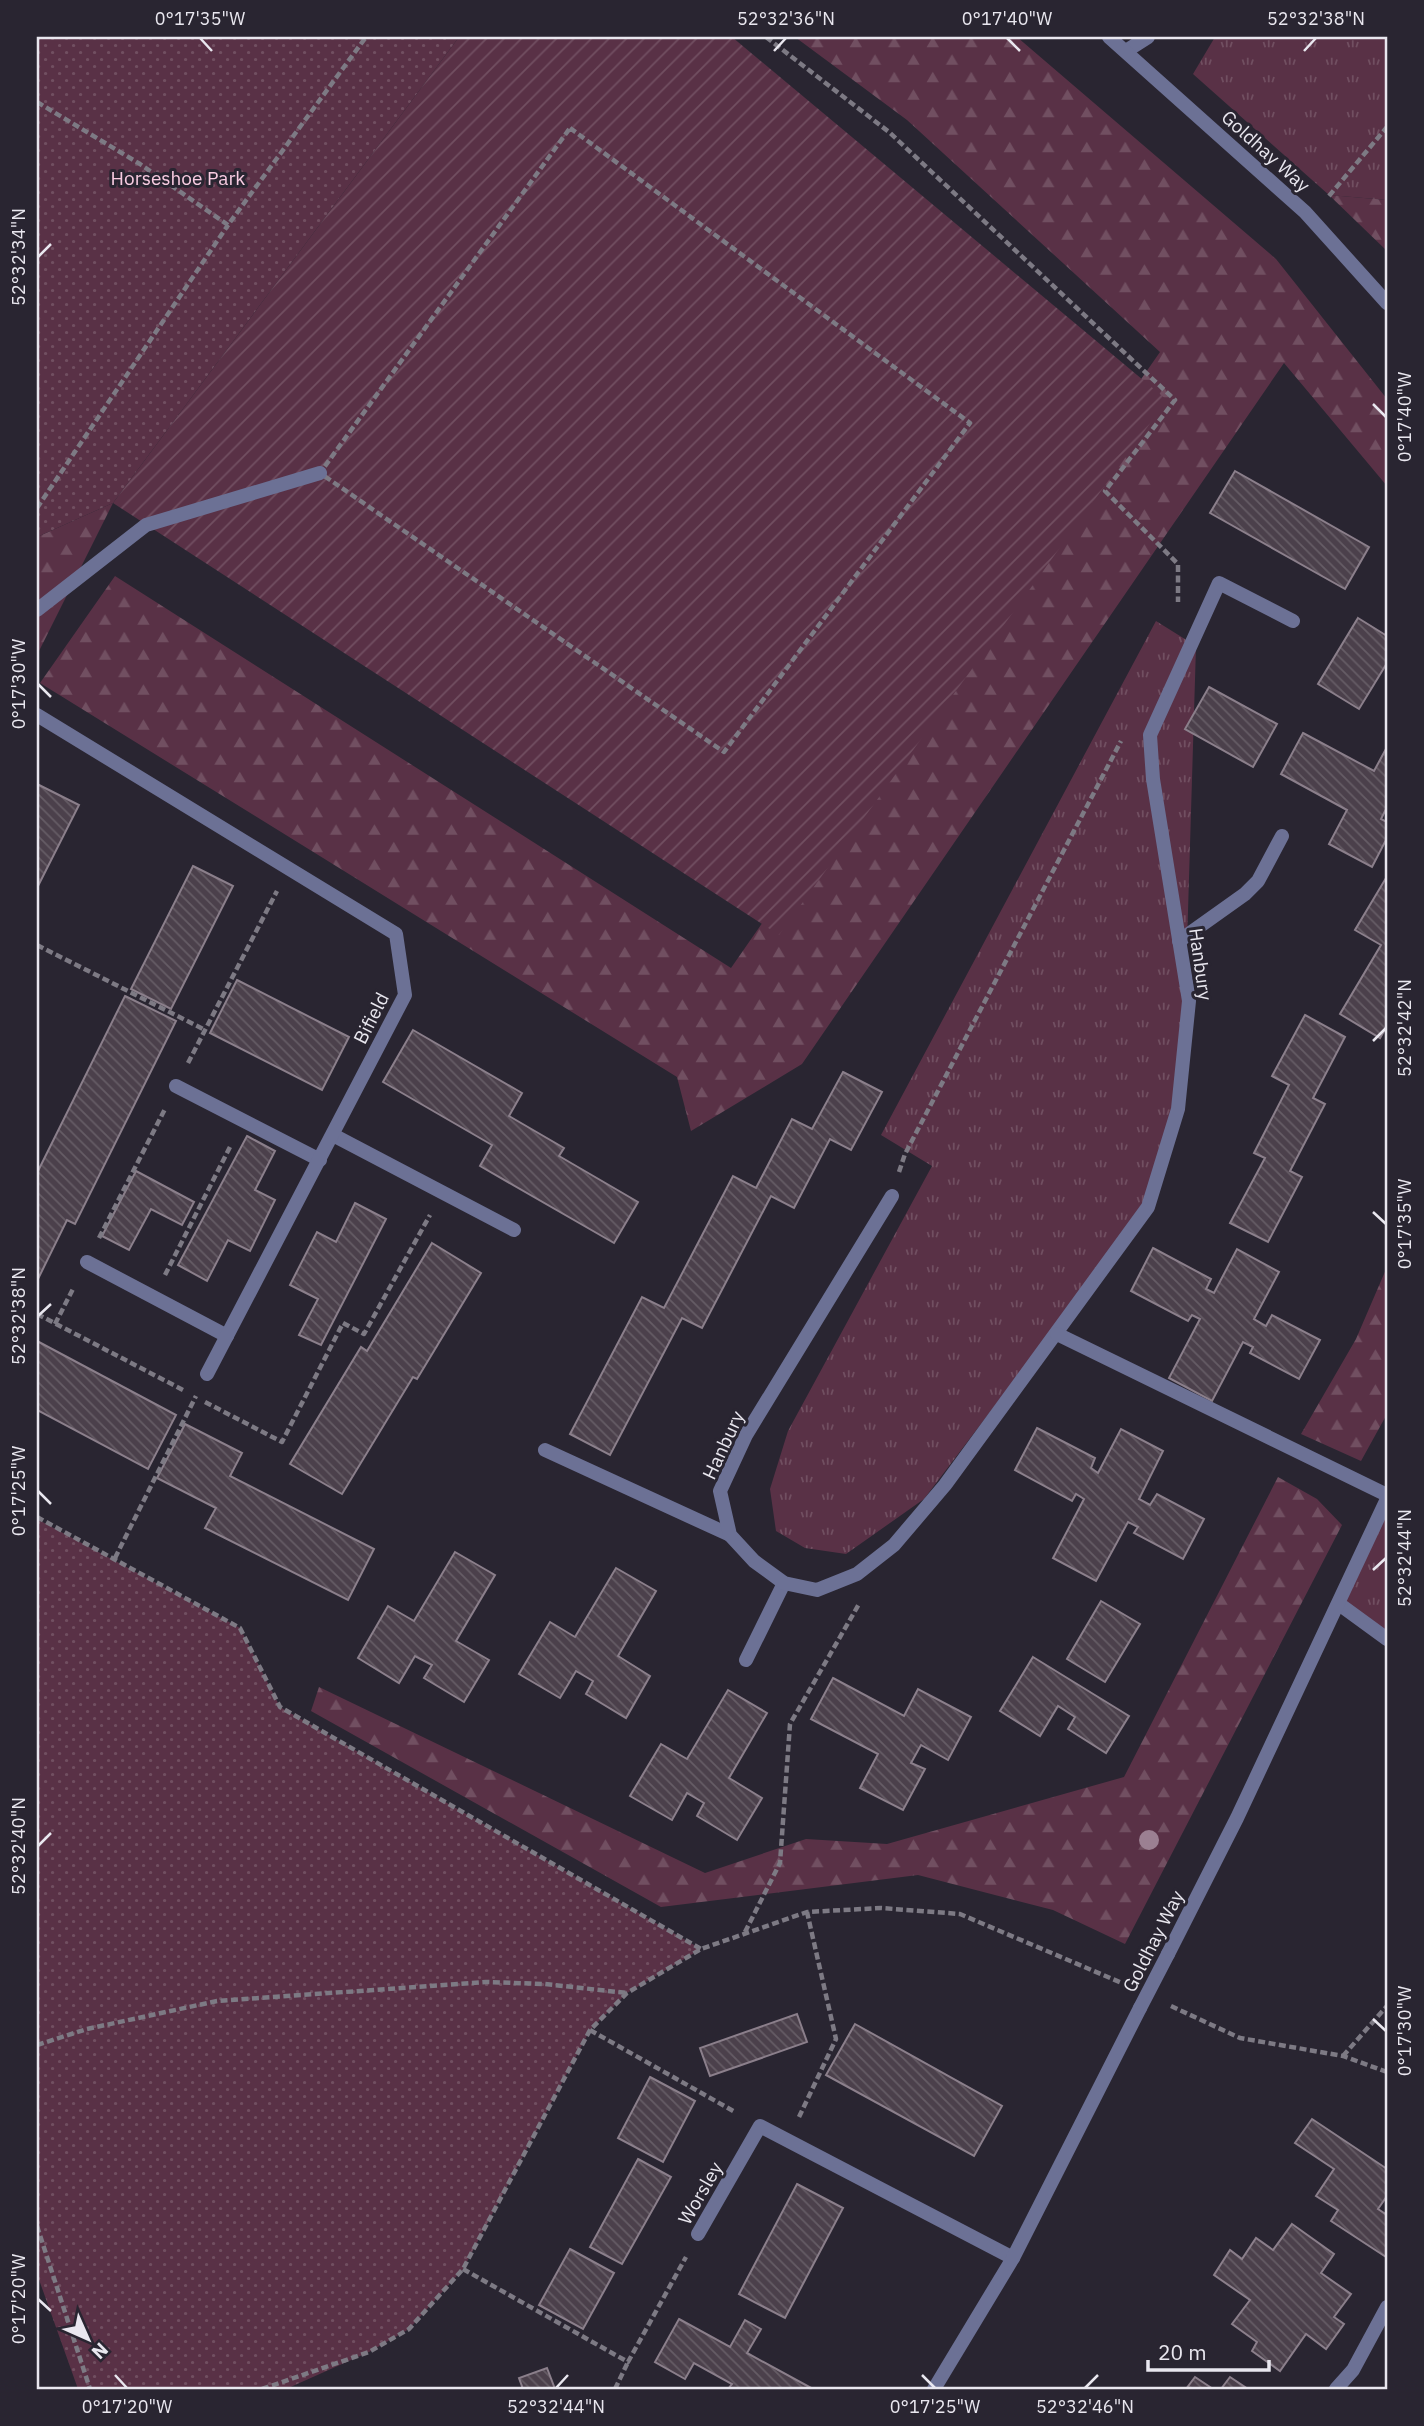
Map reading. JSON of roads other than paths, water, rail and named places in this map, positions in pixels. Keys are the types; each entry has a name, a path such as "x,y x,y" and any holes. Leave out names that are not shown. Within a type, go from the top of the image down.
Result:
{"street":[{"name":"Goldhay Way","path":"1109,37 1309,217 1387,303"},
{"path":"1126,51 1148,37"},
{"path":"37,610 146,525 320,473"},
{"name":"Hanbury","path":"892,1196 746,1435 720,1491 730,1535 754,1561 784,1583 817,1590 858,1574 894,1545 945,1485 1148,1207 1174,1121 1189,1001 1153,779 1150,735 1219,583 1293,621"},
{"name":"Bifield","path":"37,715 396,934 405,995 207,1374"},
{"path":"1178,941 1245,894 1258,881 1282,836"},
{"path":"176,1086 320,1160"},
{"path":"333,1135 514,1230"},
{"path":"87,1262 227,1336"},
{"path":"1057,1334 1387,1497"},
{"path":"545,1450 730,1535"},
{"name":"Goldhay Way","path":"934,2389 1013,2258 1168,1954 1339,1604 1387,1497"},
{"path":"746,1660 784,1583"},
{"path":"1339,1604 1387,1639"},
{"name":"Worsley","path":"698,2234 760,2126 1013,2258"},
{"path":"1336,2389 1353,2370 1387,2307"}],"park label":[{"name":"Horseshoe Park","path":"178,178"}]}
